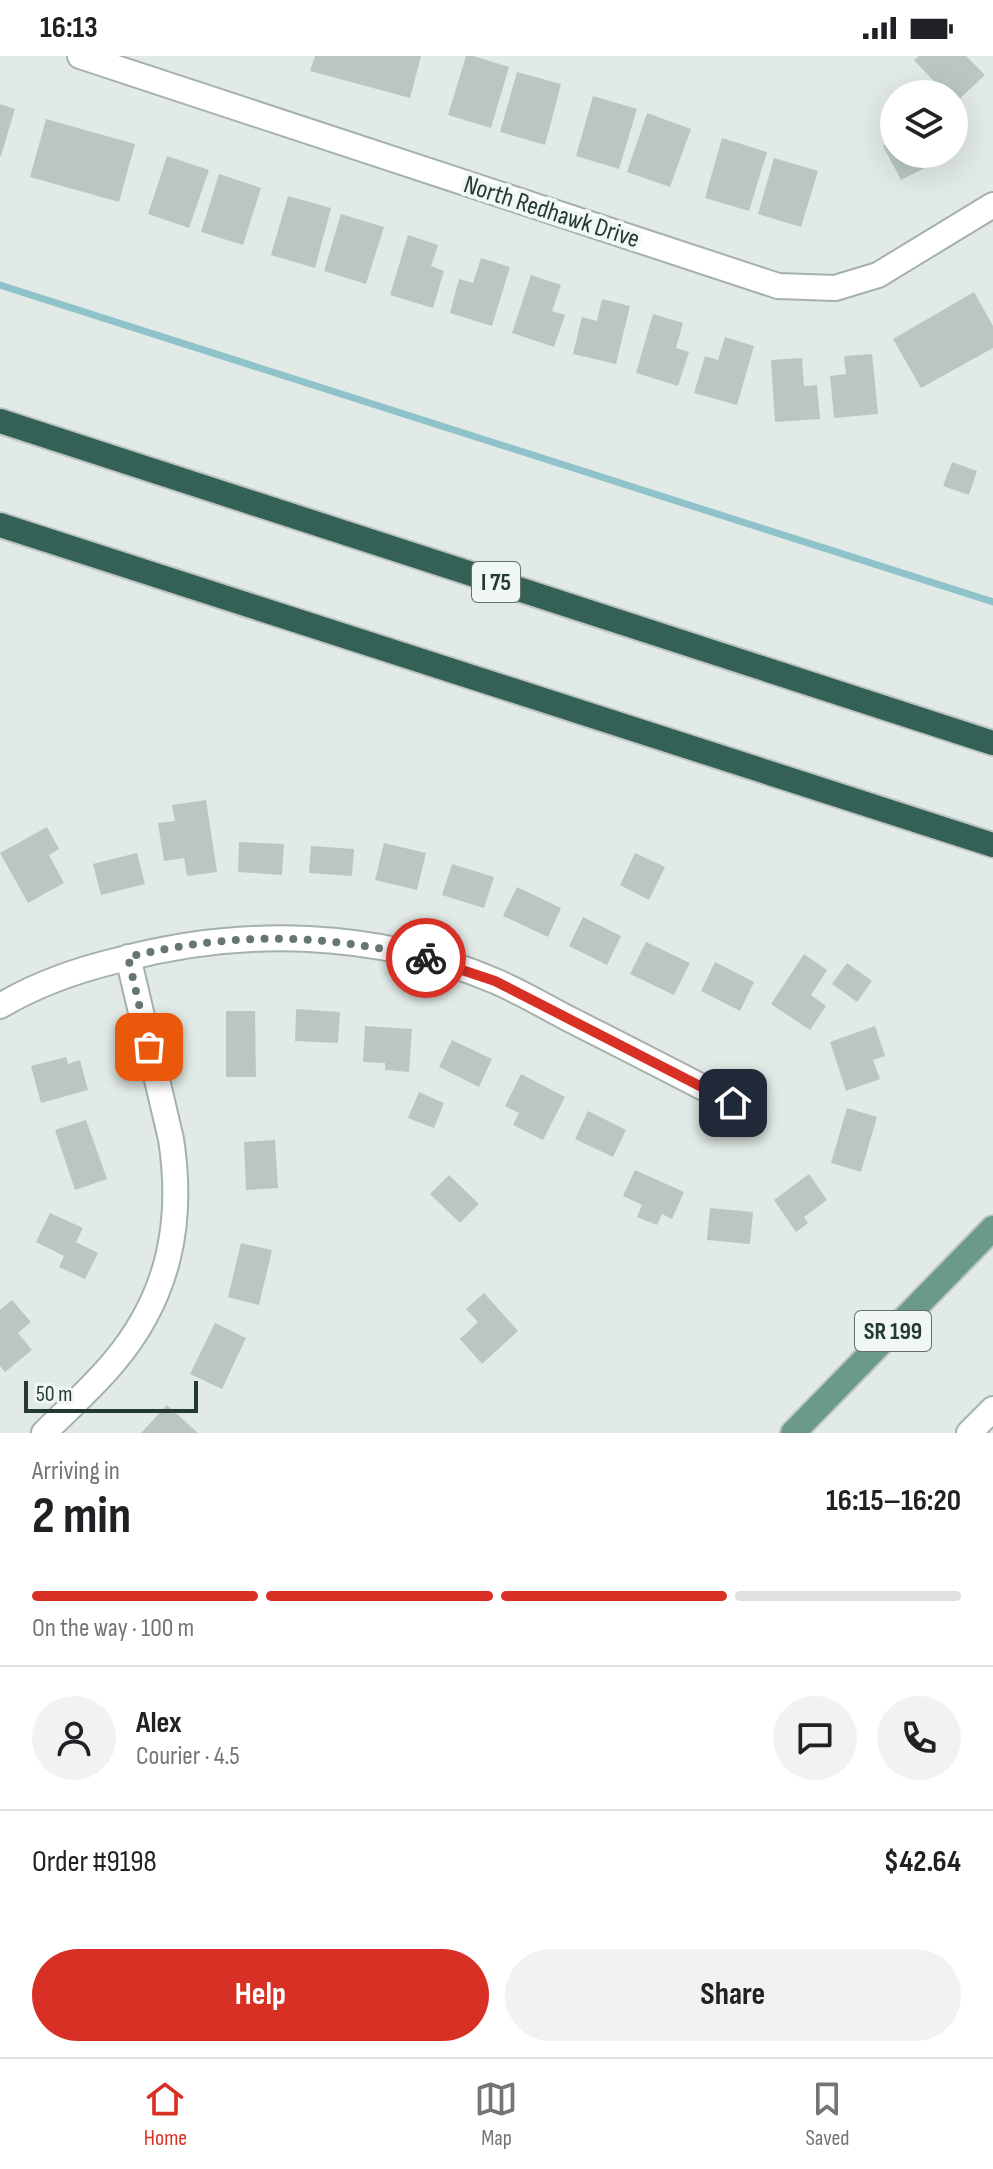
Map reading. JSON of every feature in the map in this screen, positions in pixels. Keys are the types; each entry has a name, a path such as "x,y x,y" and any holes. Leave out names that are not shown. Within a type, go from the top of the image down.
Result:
{"highway":[{"name":"I 75","path":"0,421 993,743"},
{"path":"0,525 993,845"}],"main road":[{"name":"SR 199","path":"793,1433 993,1228"}],"street":[{"name":"North Redhawk Drive","path":"94,58 778,286 835,288 878,275 993,205"},
{"path":"4,995 79,970 203,942 282,938 347,943 437,961 495,981 733,1103"},
{"path":"44,1433 112,1364 142,1321 157,1293 172,1234 177,1201 176,1169 128,957"},
{"path":"969,1433 993,1409"}],"building":[{"path":"315,56 421,56 410,98 310,71"},
{"path":"466,56 509,67 491,128 448,115"},
{"path":"919,56 966,56 985,75 968,91 968,80 933,80 914,60"},
{"path":"517,72 561,84 545,145 500,132"},
{"path":"593,96 637,109 619,169 576,156"},
{"path":"0,104 15,109 1,156 0,156"},
{"path":"647,113 691,129 670,187 627,172"},
{"path":"46,119 135,144 119,202 30,177"},
{"path":"722,138 767,152 749,211 705,198"},
{"path":"167,156 209,170 189,228 148,214"},
{"path":"774,158 818,171 801,227 758,214"},
{"path":"895,168 925,168 901,180"},
{"path":"219,174 261,188 243,245 201,232"},
{"path":"288,196 331,208 315,268 271,255"},
{"path":"341,214 384,227 366,284 324,271"},
{"path":"408,235 438,245 431,266 444,271 433,308 390,295"},
{"path":"481,258 510,267 492,326 450,313 459,279 473,283"},
{"path":"531,275 561,285 552,311 565,315 554,347 512,333"},
{"path":"974,292 993,326 993,348 921,388 893,339"},
{"path":"602,299 630,306 616,364 573,354 582,317 597,321"},
{"path":"653,314 683,323 676,348 689,352 678,386 636,373"},
{"path":"725,337 754,346 737,405 694,393 705,356 718,360"},
{"path":"872,354 878,414 834,418 830,376 846,374 844,356"},
{"path":"802,358 804,386 817,385 820,419 775,422 771,360"},
{"path":"952,462 977,471 969,495 943,486"},
{"path":"206,800 217,872 187,876 184,858 164,861 158,823 175,821 172,805"},
{"path":"47,827 59,849 49,855 64,883 28,903 0,853"},
{"path":"239,842 284,844 282,875 238,872"},
{"path":"384,843 426,853 417,890 375,880"},
{"path":"311,846 354,849 352,876 309,873"},
{"path":"137,853 145,884 101,895 93,864"},
{"path":"635,853 665,867 649,900 620,885"},
{"path":"452,864 494,877 484,908 442,895"},
{"path":"517,887 561,908 548,937 503,916"},
{"path":"583,917 621,936 607,965 569,946"},
{"path":"646,942 690,963 674,995 630,974"},
{"path":"804,954 827,970 811,995 826,1006 810,1030 771,1004"},
{"path":"715,962 754,982 740,1011 701,991"},
{"path":"847,963 872,981 857,1002 832,984"},
{"path":"296,1009 340,1012 338,1043 295,1041"},
{"path":"226,1011 255,1011 256,1077 226,1077"},
{"path":"365,1026 412,1029 409,1072 385,1070 385,1063 363,1062"},
{"path":"875,1026 885,1056 873,1060 880,1079 846,1091 830,1042"},
{"path":"452,1040 492,1059 479,1087 439,1067"},
{"path":"66,1057 68,1064 80,1060 88,1090 41,1103 31,1066"},
{"path":"521,1074 565,1097 543,1140 513,1125 519,1113 505,1106"},
{"path":"419,1092 444,1103 434,1128 408,1118"},
{"path":"847,1108 877,1117 861,1172 831,1163"},
{"path":"588,1111 626,1130 613,1157 575,1139"},
{"path":"86,1120 107,1179 75,1190 55,1130"},
{"path":"275,1140 278,1188 246,1190 244,1142"},
{"path":"635,1170 684,1192 672,1219 662,1214 657,1225 637,1217 642,1205 623,1196"},
{"path":"809,1174 827,1200 804,1217 808,1223 796,1232 774,1200"},
{"path":"449,1175 479,1204 460,1223 430,1194"},
{"path":"710,1208 753,1212 750,1244 707,1240"},
{"path":"50,1213 83,1228 76,1242 98,1253 85,1279 59,1267 64,1256 36,1242"},
{"path":"241,1243 272,1250 259,1305 228,1297"},
{"path":"484,1293 518,1331 482,1364 460,1339 478,1322 466,1309"},
{"path":"12,1300 31,1322 18,1333 32,1350 5,1372 0,1366 0,1310"},
{"path":"215,1323 246,1338 222,1389 190,1374"},
{"path":"167,1405 198,1433 141,1433"}],"waterway":[{"path":"0,285 993,602"}],"way so far":[{"path":"149,1047 128,957 203,942 282,938 334,941 426,958"}],"route":[{"path":"426,958 495,981 733,1103"}]}
